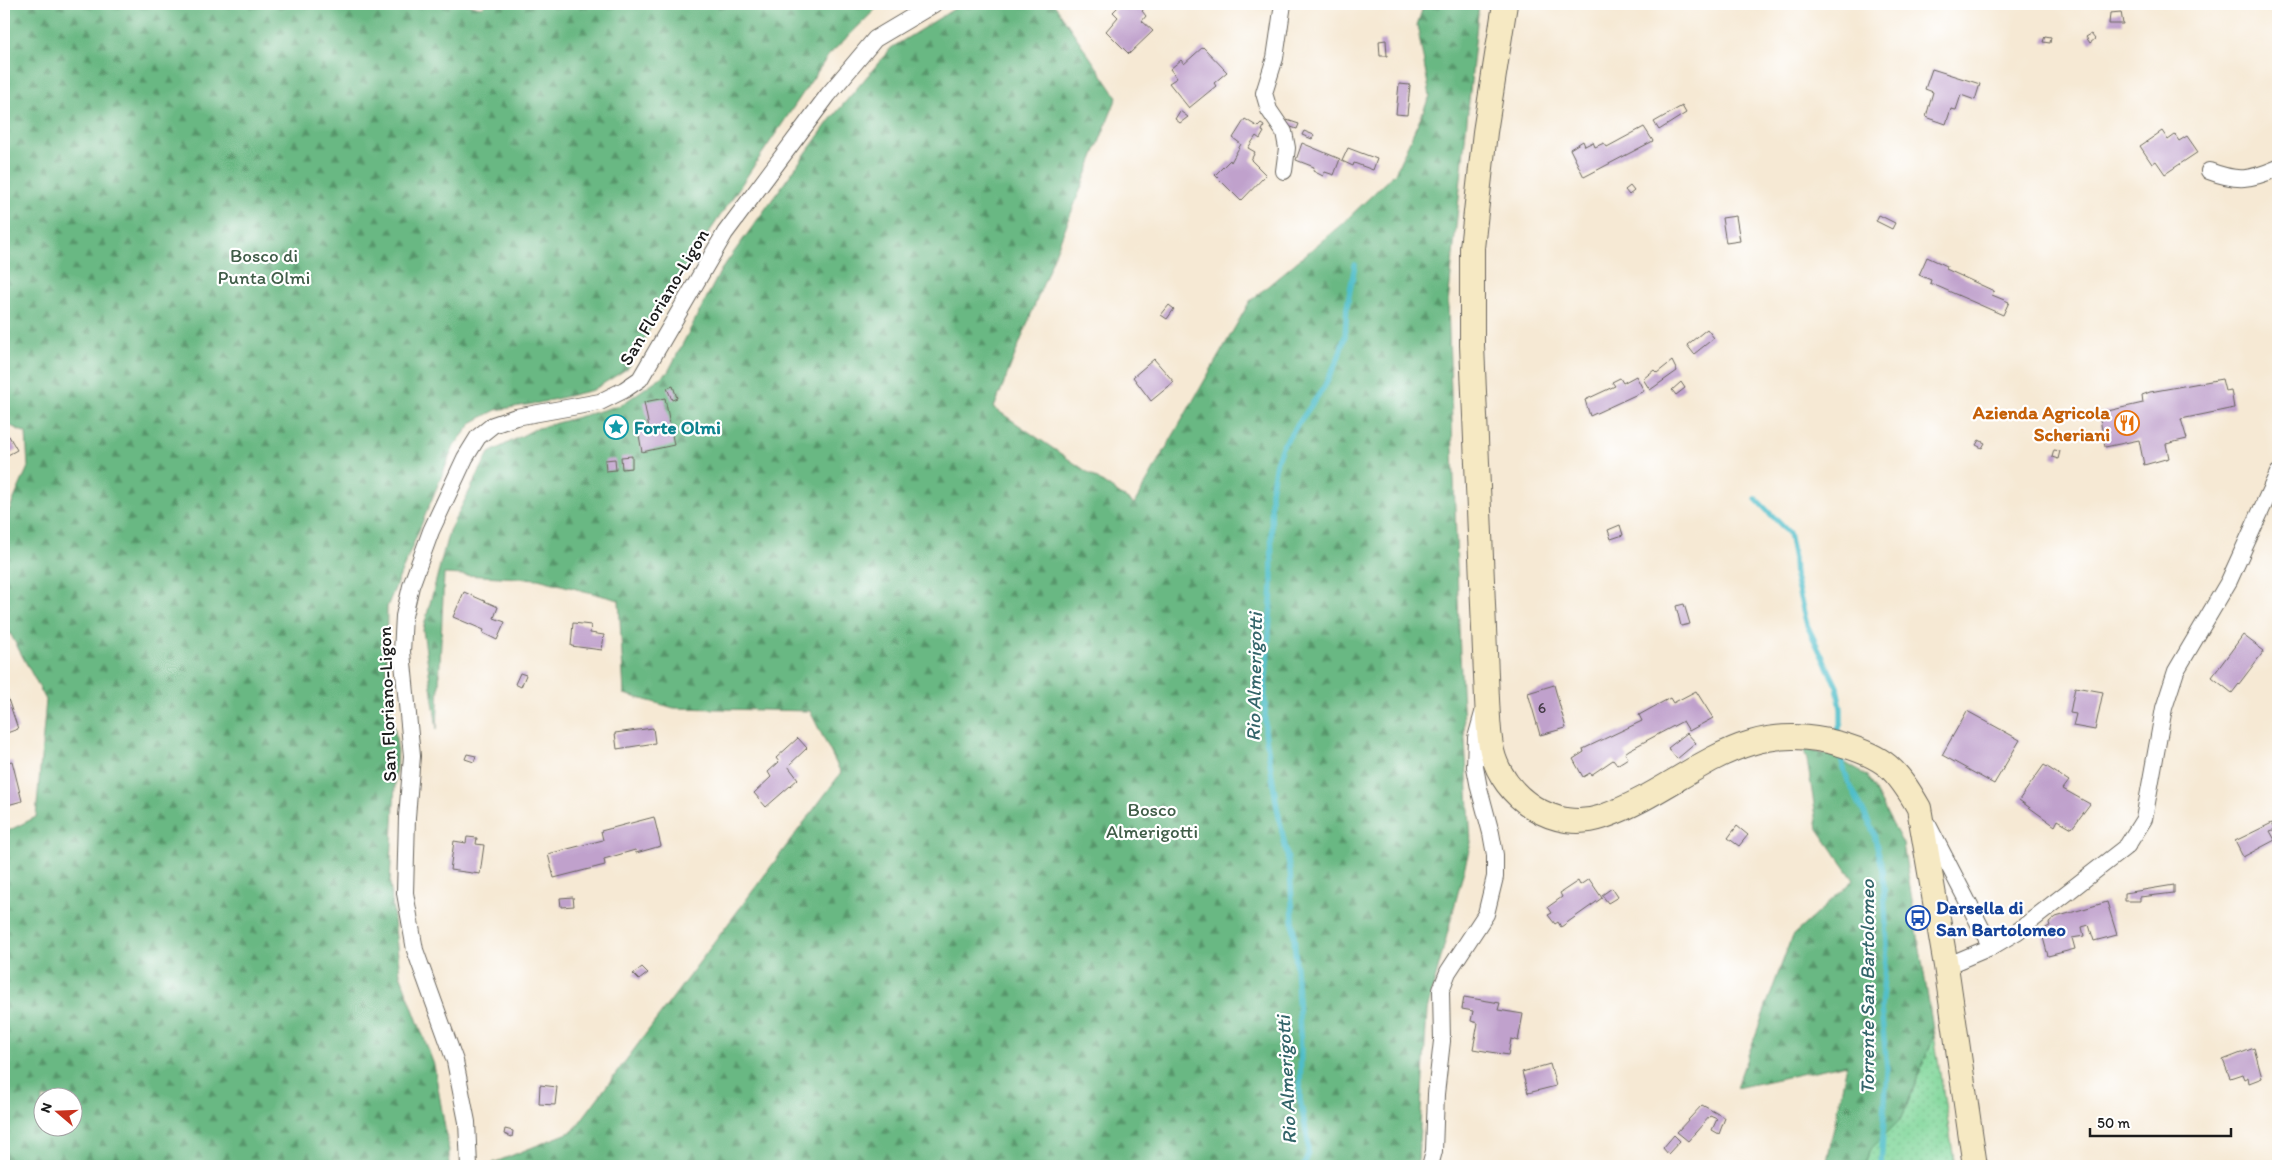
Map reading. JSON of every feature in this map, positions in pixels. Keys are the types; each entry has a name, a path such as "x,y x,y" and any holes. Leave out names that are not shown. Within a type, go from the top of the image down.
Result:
{"street":[{"name":"San Floriano-Ligon","path":"469,1166 467,1122 455,1061 415,950 406,893 407,817 412,756 402,652 404,616 411,586 431,531 465,458 478,438 493,425 516,417 600,402 624,390 640,378 725,233 828,95 875,38 934,4"},
{"path":"1283,4 1275,58 1264,93 1269,110 1284,132 1287,148 1284,171"},
{"path":"1505,4 1485,132 1472,248 1472,345 1486,699 1492,752 1499,771 1508,785 1522,800 1540,814 1559,819 1582,820 1601,817 1654,792 1691,770 1743,744 1767,738 1810,737 1872,753 1893,769 1907,787 1991,948"},
{"path":"2209,171 2231,179 2254,178 2278,168"},
{"path":"1946,966 1991,948 2018,930 2127,846 2144,819 2164,708 2176,672 2228,581 2278,473"},
{"path":"1430,1166 1434,1151 1436,1094 1442,1041 1442,990 1448,972 1486,914 1495,878 1495,855 1475,767 1476,738 1486,699"},
{"path":"1919,808 1946,966 1974,1166"}],"green space":[{"name":"Bosco di Punta Olmi","path":"4,4 463,4 482,7 485,4 881,4 828,56 679,277 628,368 593,390 539,403 496,410 473,422 454,446 387,607 386,670 397,746 390,883 400,974 434,1065 449,1151 449,1166 4,1166 4,833 36,817 46,700 4,622 4,522 28,467 26,433 4,423"},
{"name":"Bosco Almerigotti","path":"962,4 1054,4 1117,97 994,408 1134,504 1250,301 1343,223 1395,173 1430,96 1417,25 1424,4 1479,4 1448,304 1460,655 1471,843 1427,1011 1418,1160 1416,1166 492,1166 493,1163 573,1131 841,773 810,711 674,708 624,694 619,600 538,579 444,574 437,729 423,630 449,531 489,453 535,429 621,405 668,372 721,270 830,120 891,48"},
{"path":"1803,749 1834,756 1867,776 1903,844 1934,1035 1902,1118 1869,1151 1865,1166 1826,1166 1847,1064 1736,1088 1792,936 1854,880 1818,829 1807,760"},
{"path":"1934,1035 1955,1166 1865,1166 1869,1151 1902,1118"}],"building":[{"path":"1121,4 1149,4 1142,11 1146,16 1142,21 1153,31 1129,54 1106,31 1118,17 1113,12"},
{"path":"2121,12 2123,24 2109,24 2110,13"},
{"path":"2091,34 2095,39 2090,43 2086,37"},
{"path":"2045,36 2051,37 2050,43 2043,42"},
{"path":"1386,40 1387,56 1380,56 1379,41"},
{"path":"1203,47 1227,72 1214,83 1216,86 1189,108 1169,83 1177,78 1170,69 1181,60 1184,64"},
{"path":"1932,69 1980,84 1975,100 1961,95 1956,110 1951,109 1946,124 1926,117 1933,92 1925,89"},
{"path":"1399,84 1410,85 1407,115 1396,114"},
{"path":"1682,106 1686,113 1659,130 1654,122"},
{"path":"1180,111 1188,117 1180,123 1175,119"},
{"path":"1245,119 1258,127 1261,124 1264,126 1262,131 1264,132 1260,139 1256,136 1248,148 1255,152 1251,160 1266,175 1241,201 1215,175 1230,160 1231,162 1241,144 1233,138"},
{"path":"1287,120 1299,124 1297,129 1285,125"},
{"path":"1644,127 1653,141 1584,177 1570,149 1583,141 1585,146 1593,142 1595,147 1604,143 1607,147"},
{"path":"1304,131 1314,135 1312,139 1302,135"},
{"path":"2162,131 2168,140 2175,135 2179,141 2187,136 2198,152 2165,174 2156,161 2152,164 2140,146"},
{"path":"1302,143 1340,159 1334,175 1325,172 1323,176 1313,171 1314,167 1296,160"},
{"path":"1348,148 1377,159 1373,170 1354,163 1353,166 1342,161"},
{"path":"1630,186 1634,191 1629,195 1625,190"},
{"path":"1879,215 1895,223 1892,229 1876,221"},
{"path":"1736,216 1740,241 1726,243 1722,218"},
{"path":"1927,257 1947,266 1946,269 1994,291 1992,295 2009,302 2003,315 1930,283 1931,280 1919,275"},
{"path":"1169,305 1174,309 1167,319 1161,315"},
{"path":"1707,329 1714,338 1694,354 1687,345"},
{"path":"1154,359 1174,382 1151,401 1133,377"},
{"path":"1672,361 1677,371 1650,390 1643,379 1654,370 1657,373"},
{"path":"1636,376 1644,391 1590,416 1585,400 1615,386 1612,382 1620,378 1623,383"},
{"path":"2222,379 2225,391 2231,390 2234,408 2181,419 2187,439 2166,444 2169,458 2144,465 2139,440 2105,447 2099,413 2143,403 2142,395 2150,392"},
{"path":"1681,382 1685,388 1676,395 1672,390"},
{"path":"673,386 677,398 672,400 667,388"},
{"path":"665,398 674,445 642,452 638,430 649,428 644,402"},
{"path":"9,436 17,450 6,456 4,452 4,439"},
{"path":"1979,440 1985,443 1982,448 1976,445"},
{"path":"2054,450 2060,451 2058,459 2052,457"},
{"path":"632,456 632,468 622,469 621,457"},
{"path":"615,459 616,470 606,471 605,460"},
{"path":"1620,525 1623,535 1611,539 1608,530"},
{"path":"464,592 498,607 494,618 505,622 497,640 483,633 484,630 453,617"},
{"path":"1684,604 1690,624 1681,626 1676,606"},
{"path":"573,623 591,625 590,633 604,635 602,650 571,646"},
{"path":"2243,635 2264,651 2232,693 2212,677"},
{"path":"520,673 526,675 521,687 515,684"},
{"path":"1554,685 1566,728 1540,735 1528,693"},
{"path":"4,687 18,729 4,734"},
{"path":"2075,687 2103,692 2095,730 2073,726 2076,714 2070,713"},
{"path":"1696,691 1713,718 1689,731 1683,721 1629,750 1625,753 1628,758 1617,765 1613,760 1591,775 1590,773 1583,777 1573,759 1584,752 1583,749 1642,721 1639,715 1670,698 1673,703"},
{"path":"1967,711 2020,740 1994,784 1942,755"},
{"path":"653,728 655,743 617,749 615,733"},
{"path":"1687,733 1696,743 1677,759 1668,748"},
{"path":"798,738 807,748 788,766 798,779 766,807 754,793 771,777 768,772 779,762 776,758"},
{"path":"467,754 476,756 474,762 465,759"},
{"path":"12,761 22,801 4,806 4,763"},
{"path":"2044,765 2069,781 2063,789 2090,804 2072,828 2058,820 2055,826 2019,800"},
{"path":"654,817 661,846 636,853 635,850 604,859 605,865 554,878 548,854 603,840 601,831"},
{"path":"2272,823 2276,829 2270,831 2275,840 2243,857 2235,841"},
{"path":"1737,826 1748,835 1739,846 1728,838"},
{"path":"467,837 477,838 476,844 484,845 480,874 450,870 454,841 466,843"},
{"path":"1589,879 1602,898 1561,927 1558,922 1555,924 1548,915 1552,913 1548,907 1562,897 1560,893 1578,881 1580,885"},
{"path":"2174,885 2174,893 2140,897 2140,901 2125,901 2125,893"},
{"path":"1612,888 1618,897 1608,903 1602,895"},
{"path":"573,897 574,906 561,907 560,898"},
{"path":"2107,902 2117,935 2094,941 2089,925 2082,927 2084,936 2072,938 2075,949 2048,956 2041,930 2050,926 2049,923 2056,917"},
{"path":"642,967 648,973 639,980 633,974"},
{"path":"1464,997 1500,1003 1498,1010 1523,1014 1518,1041 1511,1039 1508,1055 1473,1049 1478,1023 1471,1021 1473,1011 1462,1009"},
{"path":"2254,1048 2262,1078 2249,1083 2248,1077 2244,1079 2242,1074 2230,1078 2223,1060"},
{"path":"1550,1064 1556,1086 1528,1093 1522,1072"},
{"path":"540,1085 557,1087 555,1105 539,1104"},
{"path":"1702,1105 1725,1118 1719,1134 1712,1130 1717,1119 1710,1116 1688,1141 1677,1132"},
{"path":"505,1129 513,1131 512,1137 504,1134"},
{"path":"1674,1135 1680,1141 1668,1154 1663,1148"}],"waterway":[{"name":"Rio Almerigotti","path":"1304,1166 1308,1155 1308,1141 1300,1099 1301,1048 1290,870 1277,807 1265,731 1265,693 1272,587 1271,491 1276,463 1282,447 1324,387 1338,359 1345,336 1347,306 1355,265"},
{"name":"Torrente San Bartolomeo","path":"1756,499 1789,533 1795,577 1807,625 1837,687 1841,709 1841,723 1838,730"},
{"name":"Torrente San Bartolomeo","path":"1840,756 1848,781 1873,831 1883,870 1887,945 1881,1008 1887,1069 1881,1166"}],"place":[{"name":"Azienda Agricola Scheriani","path":"2127,423"},
{"name":"Forte Olmi","path":"616,427"},
{"name":"Darsella di San Bartolomeo","path":"1918,918"}]}
